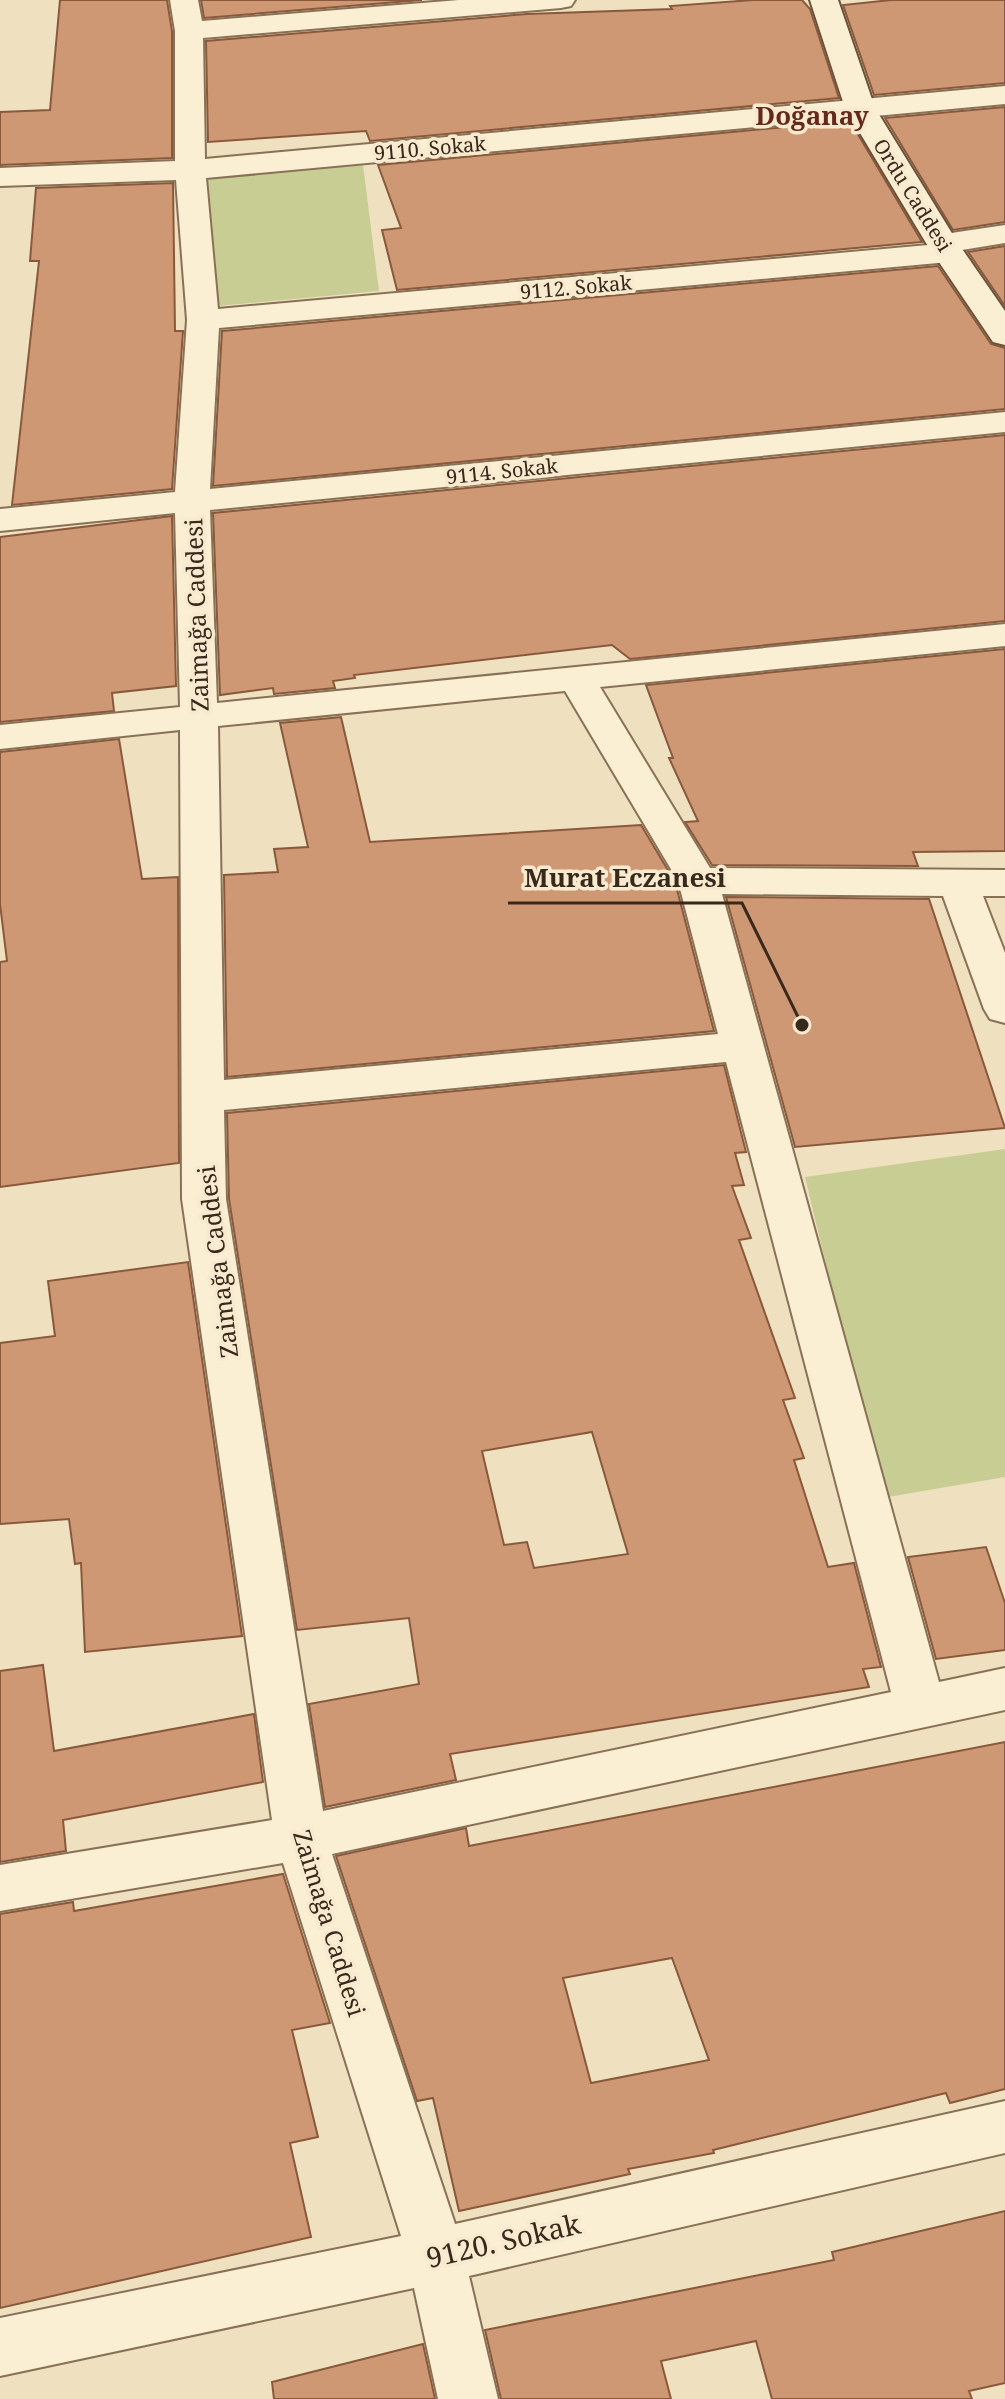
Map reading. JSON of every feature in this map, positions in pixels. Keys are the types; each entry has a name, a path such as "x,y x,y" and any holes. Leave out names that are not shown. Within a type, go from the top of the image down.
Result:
{"street":[{"path":"186,16 561,0"},
{"name":"Ordu Caddesi","path":"824,0 860,108 946,248 1005,335"},
{"name":"Zaimağa Caddesi","path":"186,16 190,170 203,320 192,501 199,717 204,1199 301,1838 436,2256 468,2399"},
{"name":"9110. Sokak","path":"0,177 190,170 1005,95"},
{"name":"9112. Sokak","path":"203,320 946,248 1005,234"},
{"name":"9114. Sokak","path":"0,520 1005,422"},
{"path":"0,737 1005,635"},
{"path":"575,677 698,881 920,1705"},
{"path":"698,881 1005,883"},
{"path":"958,881 1005,1009"},
{"path":"203,1097 742,1046"},
{"path":"0,1888 301,1838 1005,1689"},
{"name":"9120. Sokak","path":"0,2347 436,2256 1005,2127"}],"green space":[{"path":"363,165 379,291 218,306 207,179"},
{"path":"1005,1149 1005,1477 882,1498 805,1177"}],"building":[{"path":"60,0 167,0 172,31 172,158 0,165 0,112 50,110"},
{"path":"201,0 422,0 204,18"},
{"path":"802,0 810,9 839,98 370,141 366,131 208,142 206,41 527,14 672,9 670,6"},
{"path":"891,0 1005,0 1005,83 874,95 843,5"},
{"path":"1005,107 1005,222 953,230 885,118"},
{"path":"850,121 922,242 397,290 382,230 401,228 378,165"},
{"path":"173,183 175,331 183,331 172,489 12,505 39,261 30,261 36,188"},
{"path":"1005,246 1005,306 968,252"},
{"path":"938,266 991,344 1005,348 1005,409 213,486 222,331"},
{"path":"1005,435 1005,621 630,659 612,645 354,675 355,678 333,681 335,688 274,694 273,688 220,695 213,513"},
{"path":"172,516 176,686 112,693 114,711 0,722 0,537"},
{"path":"1005,649 1005,851 913,852 918,866 712,865 685,822 698,821 669,758 673,758 646,685"},
{"path":"341,717 370,842 641,825 675,882 714,1031 227,1077 224,875 278,872 274,849 308,847 280,723"},
{"path":"119,739 142,879 178,877 179,1163 0,1187 0,962 7,961 0,904 0,752"},
{"path":"726,897 929,899 1005,1128 795,1147"},
{"path":"724,1065 746,1152 735,1153 744,1185 732,1186 751,1238 739,1240 795,1398 783,1400 804,1458 794,1460 828,1567 854,1563 881,1667 863,1669 869,1687 450,1754 456,1780 325,1807 309,1704 419,1684 409,1618 297,1630 229,1199 227,1113","holes":["592,1432 628,1554 534,1568 527,1542 504,1545 482,1451"]},
{"path":"188,1262 242,1636 85,1652 81,1563 75,1564 69,1519 0,1524 0,1343 55,1336 48,1281"},
{"path":"986,1547 1005,1603 1005,1650 936,1659 908,1557"},
{"path":"43,1665 54,1751 254,1714 263,1782 63,1820 66,1851 0,1862 0,1671"},
{"path":"1005,1742 1005,2089 950,2103 946,2093 713,2150 714,2153 628,2169 630,2174 459,2211 433,2098 417,2101 336,1856 466,1828 469,1846","holes":["672,1958 709,2060 591,2083 563,1978"]},
{"path":"283,1874 330,2023 292,2030 318,2137 290,2143 311,2237 0,2308 0,1914 73,1902 74,1911"},
{"path":"1005,2211 1005,2383 969,2391 972,2399 772,2399 756,2341 661,2361 671,2399 501,2399 485,2330 834,2260 832,2252"},
{"path":"423,2344 435,2399 274,2399 272,2382"}],"place":[{"name":"Murat Eczanesi","path":"802,1025"}],"district":[{"name":"Doğanay","path":"812,115"}]}
